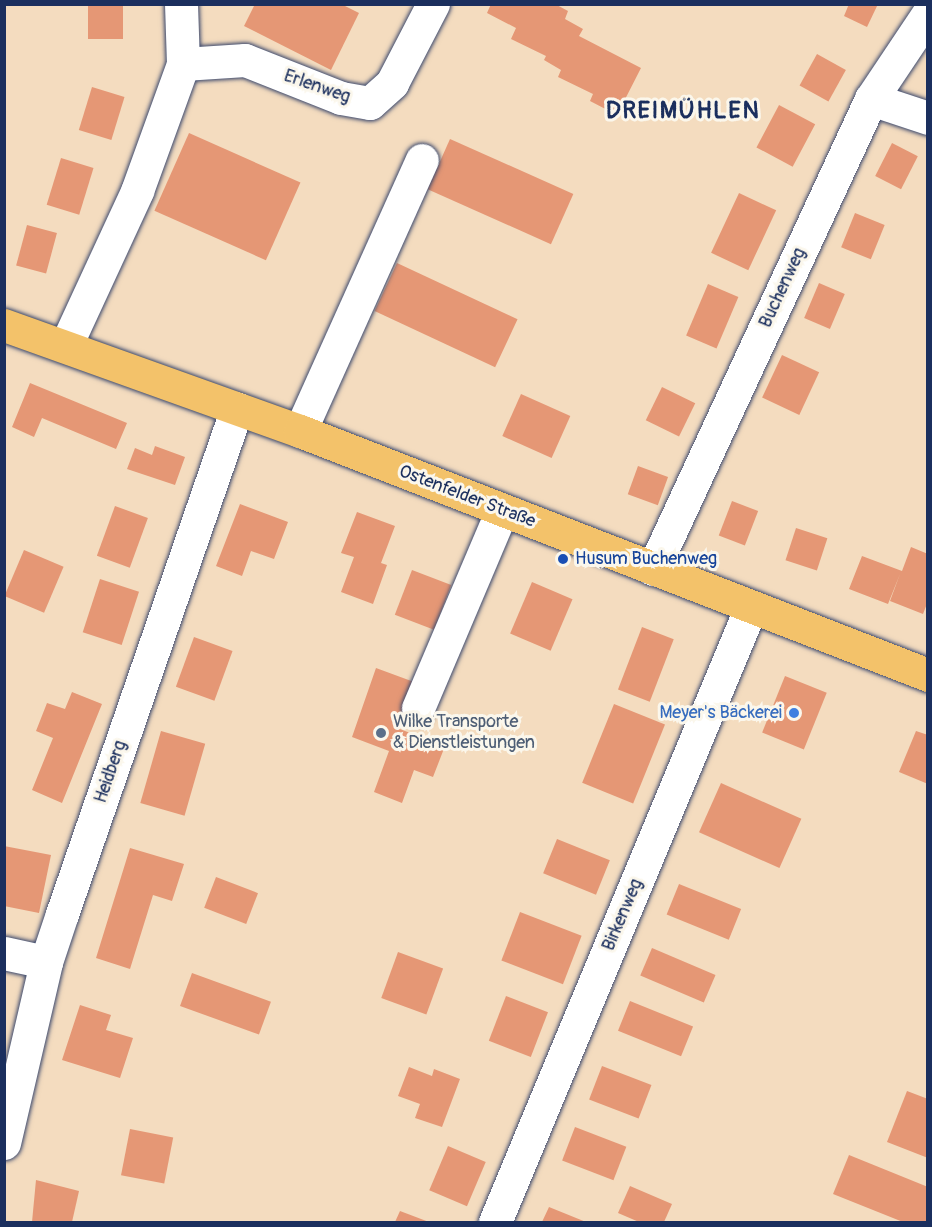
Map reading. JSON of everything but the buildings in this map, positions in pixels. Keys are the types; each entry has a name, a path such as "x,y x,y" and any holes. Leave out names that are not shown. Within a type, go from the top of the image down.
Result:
{"main road":[{"name":"Ostenfelder Straße","path":"4,325 66,345 300,431 927,675"}],"street":[{"path":"66,345 137,191 183,64 181,4"},
{"name":"Erlenweg","path":"183,64 245,60 341,98 370,104 392,83 434,4"},
{"name":"Buchenweg","path":"653,569 871,99 927,14"},
{"path":"871,99 927,118"},
{"path":"300,431 422,160"},
{"name":"Heidberg","path":"4,1143 46,962 237,408"},
{"path":"418,708 502,510"},
{"name":"Birkenweg","path":"495,1222 751,607"},
{"path":"4,953 46,962"}],"place":[{"name":"Husum Buchenweg","path":"563,559"},
{"name":"Meyer's Bäckerei","path":"794,713"},
{"name":"Wilke Transporte & Dienstleistungen","path":"381,733"}],"district":[{"name":"DREIMÜHLEN","path":"683,111"}]}
